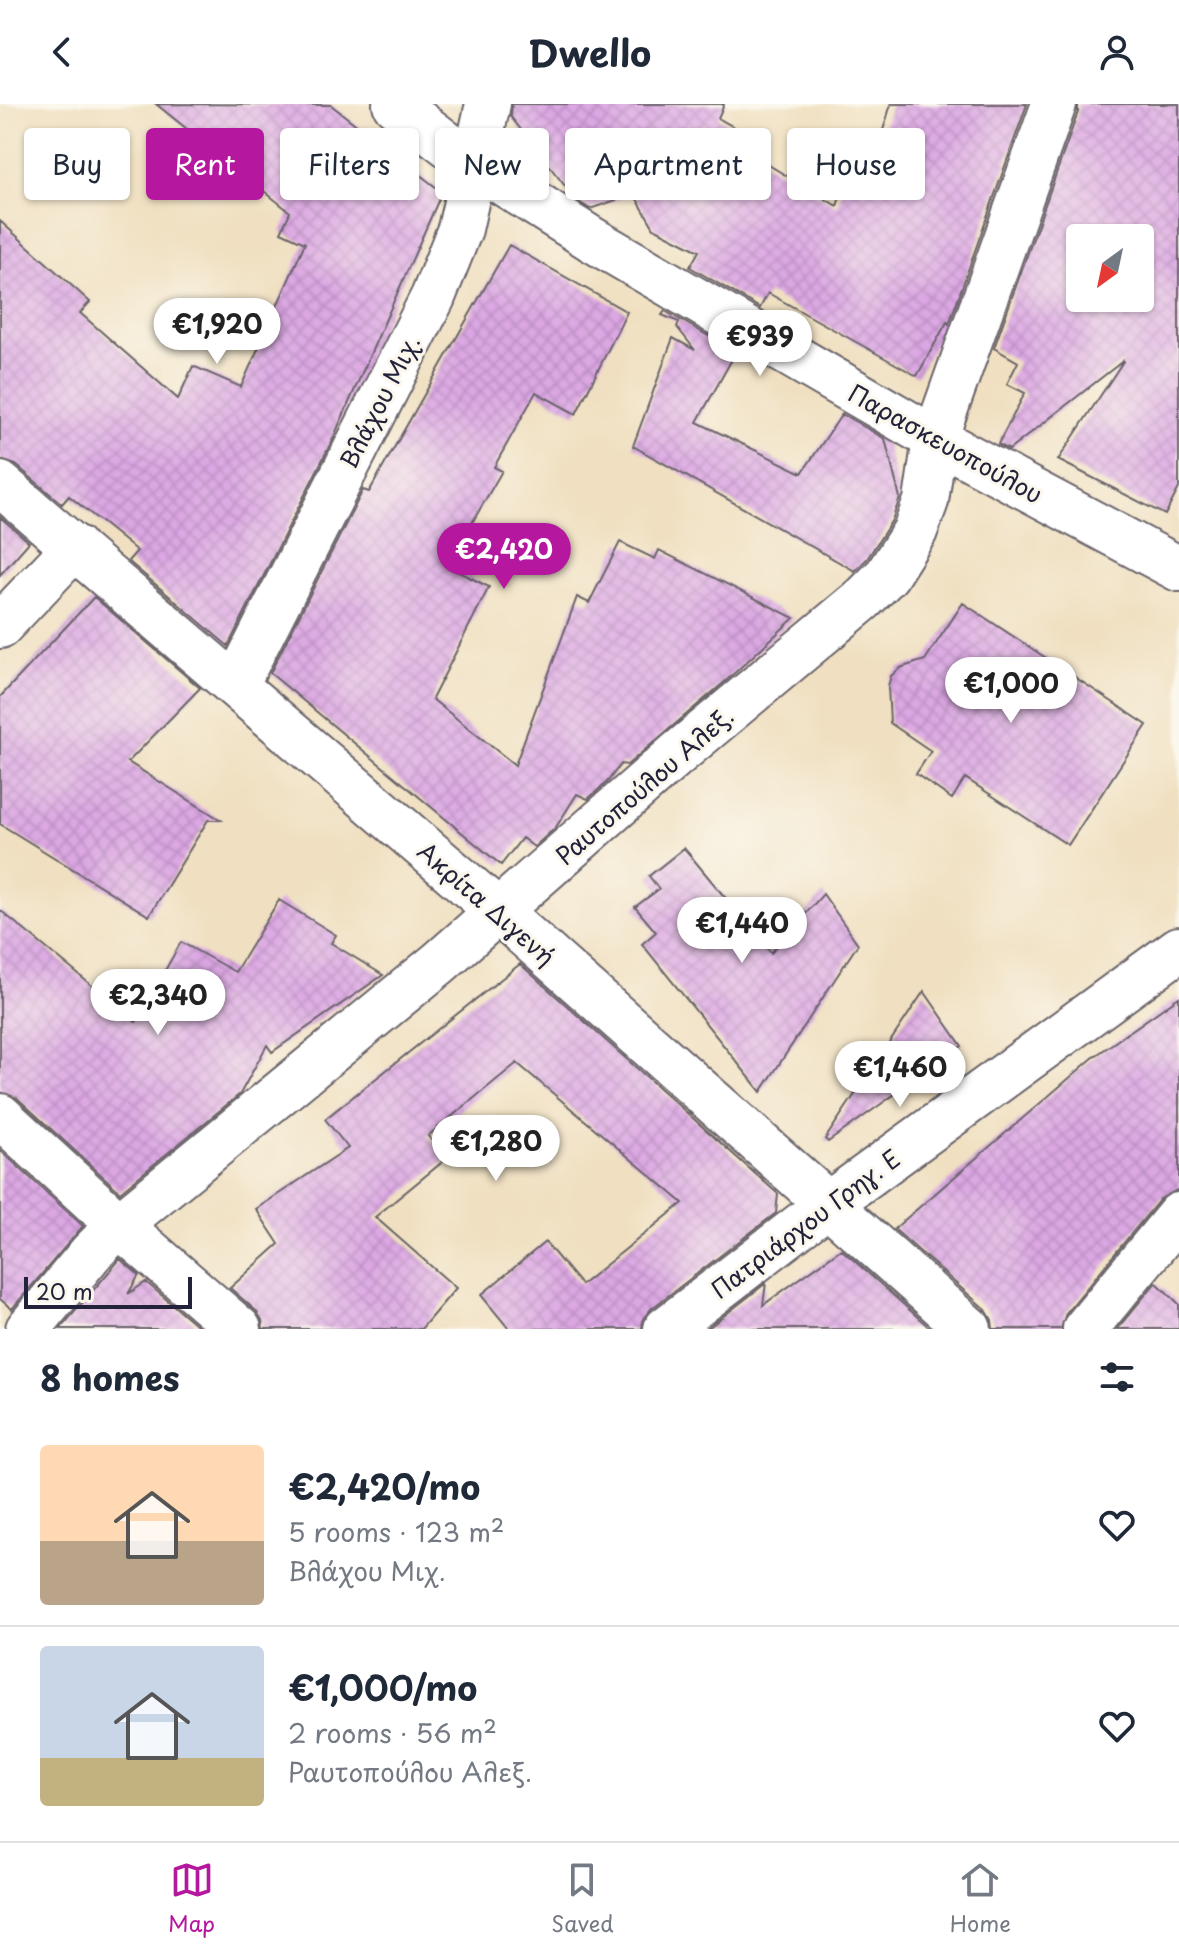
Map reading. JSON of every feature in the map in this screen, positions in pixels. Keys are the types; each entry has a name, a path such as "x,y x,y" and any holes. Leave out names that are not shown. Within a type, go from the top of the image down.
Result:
{"street":[{"name":"Παρασκευοπούλου","path":"395,104 435,135"},
{"name":"Βλάχου Μιχ.","path":"482,128 488,104"},
{"name":"Ραυτοπούλου Αλεξ.","path":"28,1329 91,1253 119,1225 499,912 676,755 863,599 887,575 915,531 926,501 935,439 1054,104"},
{"name":"Βλάχου Μιχ.","path":"236,685 433,297 460,229 466,200"},
{"name":"Παρασκευοπούλου","path":"530,200 935,439 1179,569"},
{"name":"Ακρίτα Διγενή","path":"0,484 499,912 969,1329"},
{"path":"0,626 75,547"},
{"name":"Πατριάρχου Γρηγ. Ε","path":"666,1329 827,1205 1179,949"},
{"path":"0,1116 239,1329"},
{"path":"1085,1329 1179,1215"}],"building":[{"path":"156,104 331,105 360,128 280,128 280,200 419,200 419,174 435,187 435,200 438,200 332,441 228,646 128,561 137,551 69,496 62,504 16,465 0,460 0,221 90,302 80,313 178,399 193,366 241,387 305,243 281,232 290,212 264,191 264,128 186,128"},
{"path":"512,104 724,104 718,118 735,128 565,128 565,186 549,166 549,128 520,128 511,117"},
{"path":"891,104 1027,104 949,324 947,322 917,376 768,293 760,308 690,267 699,251 654,228 638,200 771,200 771,166 787,176 787,200 827,200 837,206 839,200 925,200 925,128 884,128"},
{"path":"1078,104 1179,104 1179,488 1165,515 1058,460 1124,360 1009,450 998,444 1025,393 1007,384 1018,362 994,348 1078,112"},
{"path":"576,200 616,200 590,209"},
{"path":"509,245 627,312 576,414 536,392 494,467 502,471 447,566 489,587 432,699 515,765 577,597 589,603 620,542 655,559 659,550 794,618 627,765 621,764 588,799 577,794 556,827 534,847 522,838 501,865 270,673 363,490 369,492"},
{"path":"665,311 736,352 697,422 802,473 842,414 885,439 900,498 892,520 867,559 855,571 633,446 673,338 695,350 677,327 679,322 662,315"},
{"path":"0,517 29,542 0,575"},
{"path":"94,597 200,688 128,762 221,820 208,820 149,916 0,824 0,697"},
{"path":"963,603 1147,725 1068,845 965,778 952,799 916,774 931,751 890,723 888,686 891,676 900,668 925,660"},
{"path":"684,848 771,953 823,894 858,944 761,1092 642,944 656,932 635,907 659,889 649,876"},
{"path":"279,900 336,935 331,943 383,975 272,1052 267,1045 240,1094 120,1192 17,1098 0,1092 0,910 136,1022 181,942 235,972"},
{"path":"520,964 778,1194 776,1213 651,1309 643,1319 642,1329 509,1329 481,1295 545,1242 581,1285 683,1203 517,1063 428,1136 446,1159 375,1217 456,1288 421,1329 263,1329 256,1311 230,1288 279,1244 256,1209 348,1148 325,1119"},
{"path":"924,991 962,1046 828,1142 825,1139"},
{"path":"1179,997 1179,1189 1160,1199 1066,1313 1061,1329 993,1329 986,1310 894,1229 1095,1056"},
{"path":"0,1150 83,1226 12,1309 0,1299"},
{"path":"841,1249 931,1329 707,1329 766,1283 763,1305"},
{"path":"120,1259 139,1275 128,1294 146,1282 201,1329 60,1329"},
{"path":"1156,1282 1179,1304 1179,1329 1117,1329"}]}
